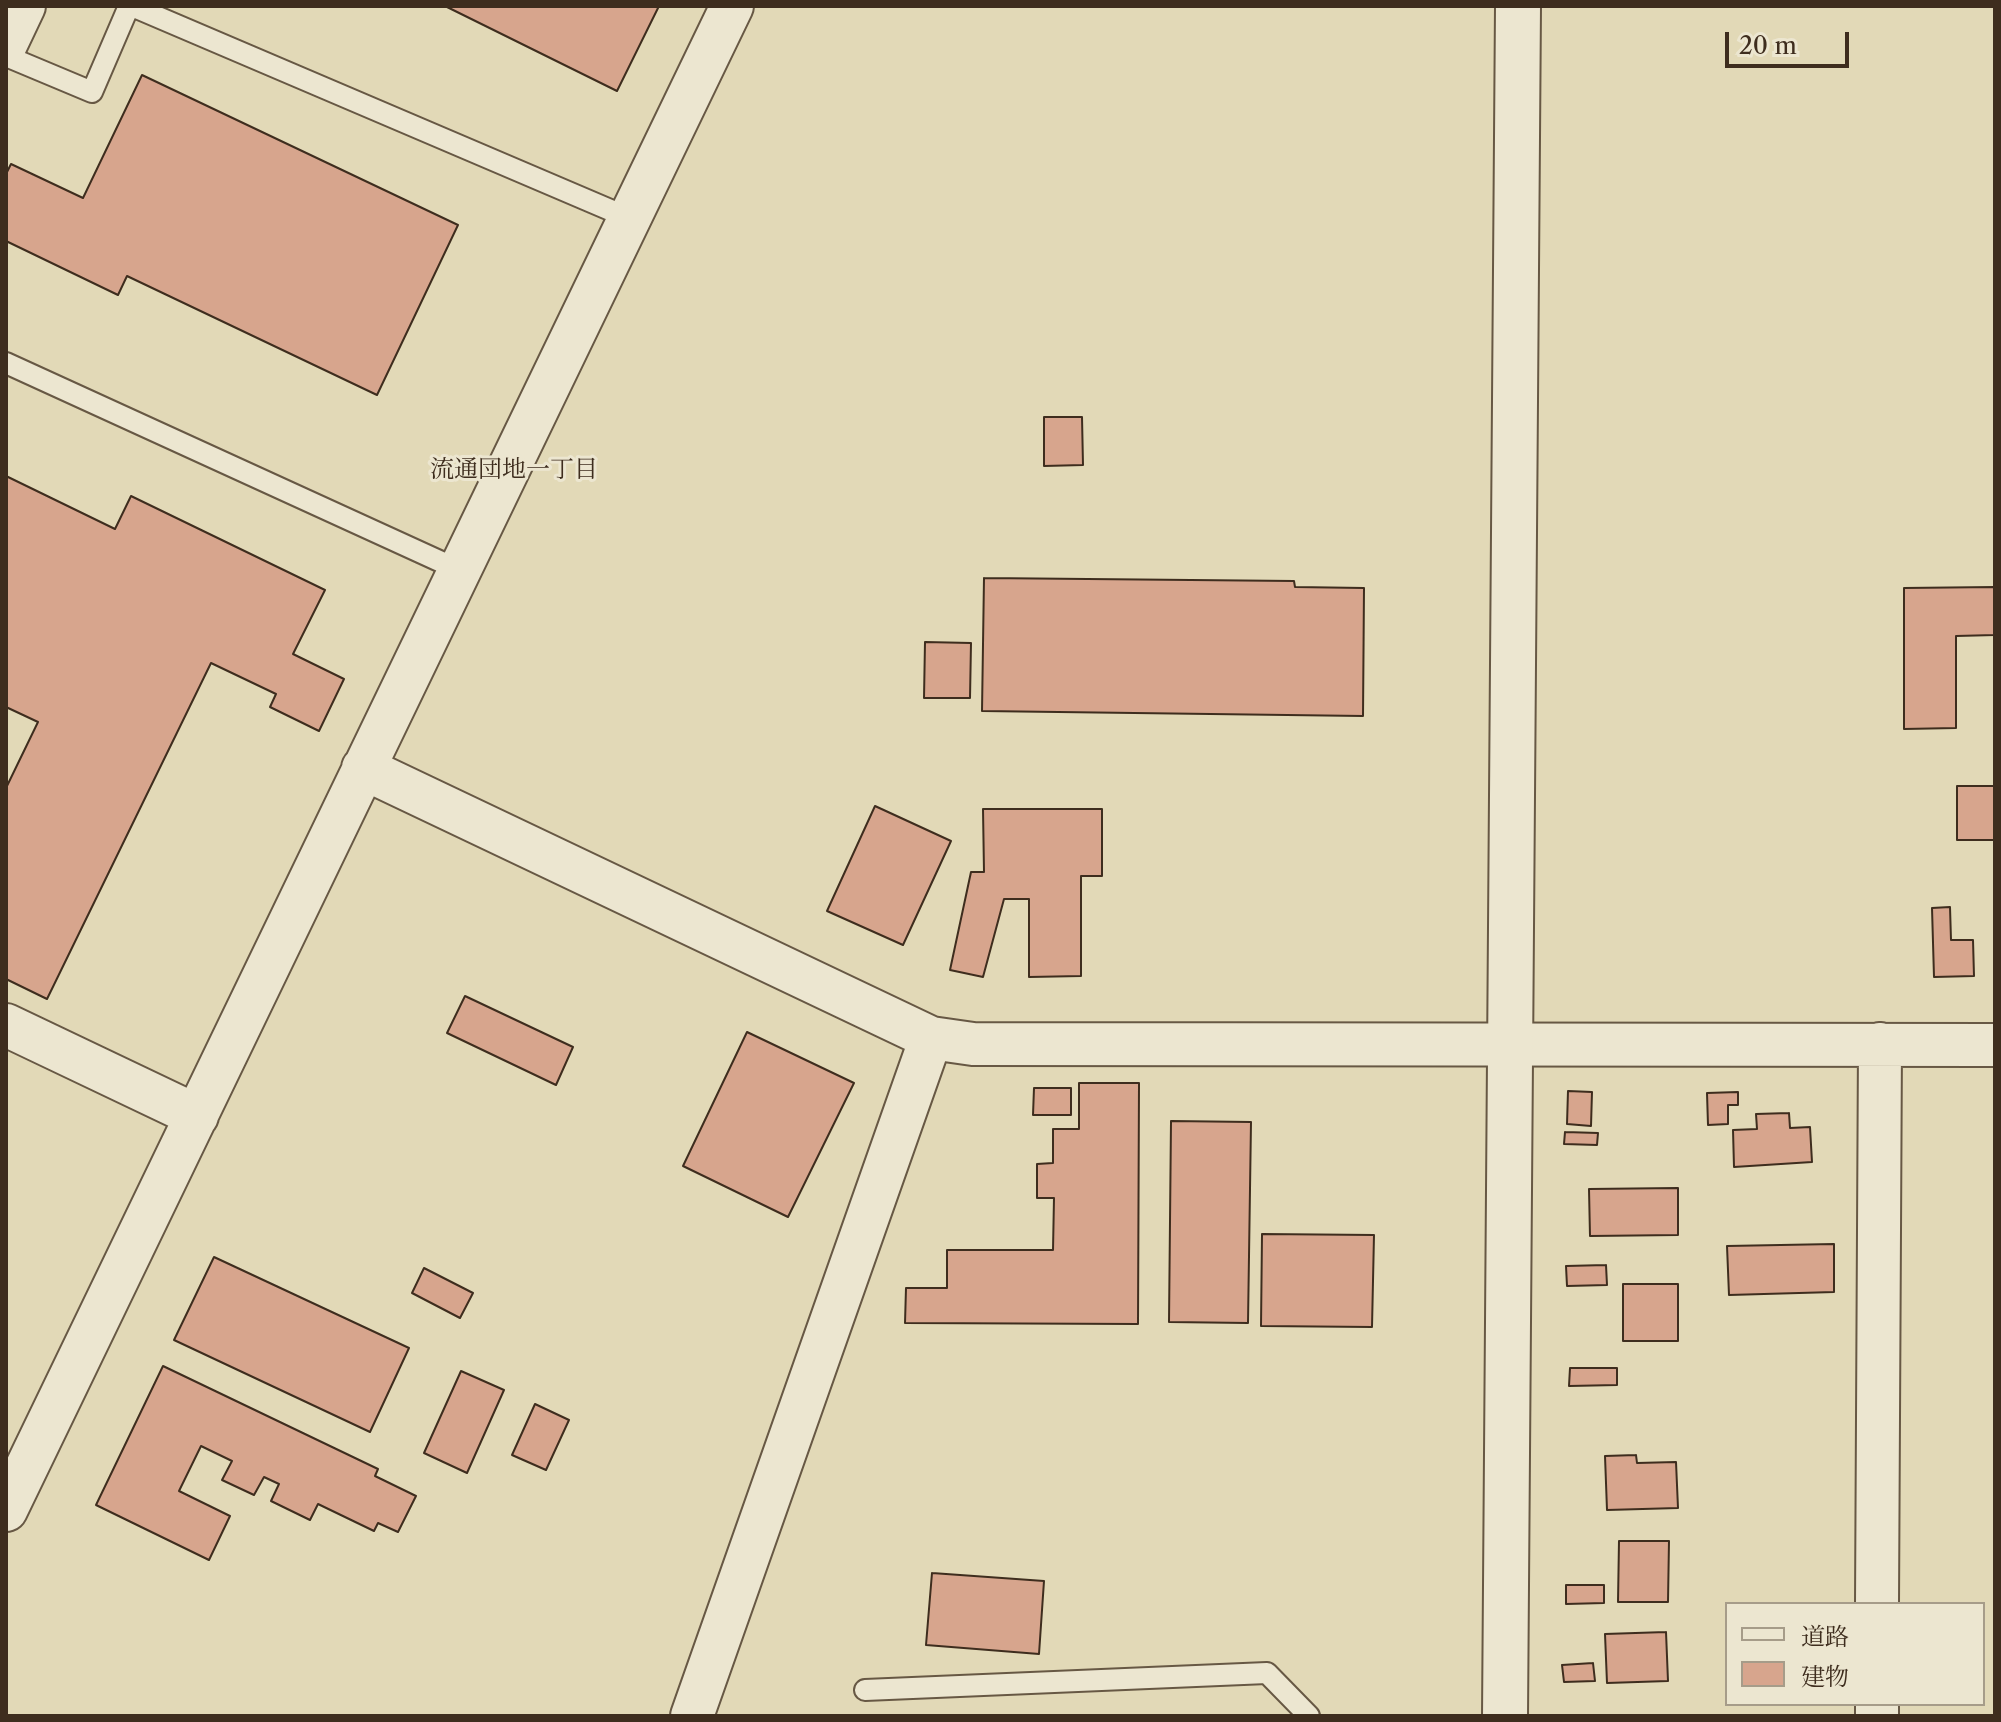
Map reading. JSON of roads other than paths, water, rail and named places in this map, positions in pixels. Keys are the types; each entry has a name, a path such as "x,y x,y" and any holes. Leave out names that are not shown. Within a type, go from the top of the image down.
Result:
{"street":[{"path":"6,44 24,6"},
{"path":"6,1510 732,6"},
{"path":"1505,1716 1518,6"},
{"path":"363,768 931,1038 973,1044 1995,1045"},
{"path":"6,1025 197,1116"},
{"path":"692,1716 931,1038"},
{"path":"1877,1602 1880,1044"}],"lane":[{"path":"6,56 92,92 131,6 629,218"},
{"path":"6,363 459,570"},
{"path":"865,1690 1267,1673 1309,1716"}],"district":[{"name":"流通団地一丁目","path":"514,470"}]}
